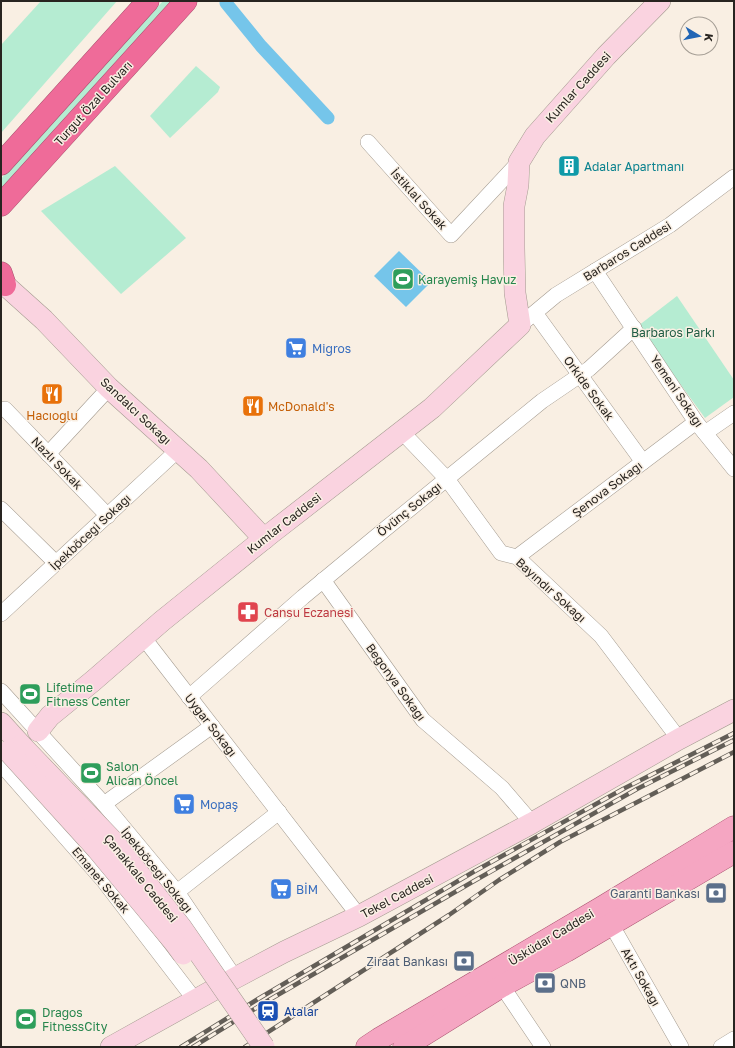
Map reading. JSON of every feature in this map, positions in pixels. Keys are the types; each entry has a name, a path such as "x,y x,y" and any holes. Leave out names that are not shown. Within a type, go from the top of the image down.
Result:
{"highway":[{"path":"1,164 148,1"},
{"name":"Turgut Özal Bulvarı","path":"1,205 186,1"}],"main road":[{"name":"Üsküdar Caddesi","path":"404,1047 502,986 734,827"},
{"name":"Üsküdar Caddesi","path":"367,1047 379,1038 606,916 734,852"}],"street":[{"name":"Kumlar Caddesi","path":"38,730 50,716 143,637 264,539 432,408 525,317 515,294 514,206 518,185 519,162 535,136 606,56 660,1"},
{"name":"İstiklal Sokak","path":"368,142 452,235 519,162"},
{"name":"Barbaros Caddesi","path":"525,317 595,271 670,225 734,176"},
{"name":"Yemeni Sokağı","path":"595,271 701,428 734,469"},
{"name":"Sandalcı Sokağı","path":"2,280 44,320 109,388 199,469 264,539"},
{"name":"Orkide Sokak","path":"525,317 580,375 643,462"},
{"name":"Övünç Sokağı","path":"189,697 323,580 542,401 589,369 634,328"},
{"path":"48,454 109,388"},
{"name":"Nazlı Sokak","path":"5,409 108,516"},
{"name":"Şenova Sokağı","path":"517,557 643,462 701,428 734,413"},
{"name":"Bayındır Sokağı","path":"402,432 447,479 501,553 517,557 601,636 679,739"},
{"name":"İpekböceği Sokağı","path":"1,614 178,450"},
{"path":"1,509 56,564"},
{"name":"Begonya Sokağı","path":"323,580 423,720 502,788 532,823"},
{"name":"Uygar Sokağı","path":"143,637 359,916"},
{"name":"İpekböceği Sokağı","path":"1,691 104,804 177,892 235,978"},
{"name":"Tekel Caddesi","path":"679,739 734,704"},
{"name":"Tekel Caddesi","path":"111,1047 235,978 359,916 532,823 679,739 734,710"},
{"name":"Çanakkale Caddesi","path":"1,722 8,751 97,849 175,943 248,1047"},
{"path":"104,804 212,726"},
{"name":"Çanakkale Caddesi","path":"8,751 114,842 182,927 264,1047"},
{"name":"Emanet Sokak","path":"8,751 103,880 195,1000"},
{"path":"177,892 279,812"},
{"name":"Aktı Sokağı","path":"606,916 681,1047"},
{"path":"502,986 543,1047"},
{"path":"721,1047 734,1039"}],"green space":[{"path":"41,1 117,1 1,133 1,45"},
{"path":"163,1 173,1 3,189 1,187 1,179"},
{"path":"196,66 220,87 218,92 170,138 150,116"},
{"path":"115,166 186,238 121,294 41,211"},
{"name":"Barbaros Parkı","path":"677,296 734,380 734,397 705,418 638,326"}],"water":[{"name":"Karayemiş Havuz","path":"399,251 431,282 406,307 374,276"}],"waterway":[{"path":"226,3 261,46 328,118"}],"railway":[{"path":"181,1047 258,999 475,871 623,789 734,733"},
{"path":"193,1047 269,1000 474,881 637,789 734,740"},
{"path":"245,1047 449,915 499,880 560,842 734,752"}],"place":[{"name":"Adalar Apartmanı","path":"569,166"},
{"name":"Karayemiş Havuz","path":"403,279"},
{"name":"Migros","path":"296,348"},
{"name":"Hacıoğlu","path":"52,394"},
{"name":"McDonald's","path":"253,406"},
{"name":"Cansu Eczanesi","path":"248,612"},
{"name":"Lifetime Fitness Center","path":"30,694"},
{"name":"Salon Alican Öncel","path":"91,773"},
{"name":"Mopaş","path":"184,804"},
{"name":"BİM","path":"281,889"},
{"name":"Garanti Bankası","path":"716,893"},
{"name":"Ziraat Bankası","path":"464,961"},
{"name":"QNB","path":"545,983"},
{"name":"Atalar","path":"268,1011"},
{"name":"Dragos FitnessCity","path":"26,1019"}]}
